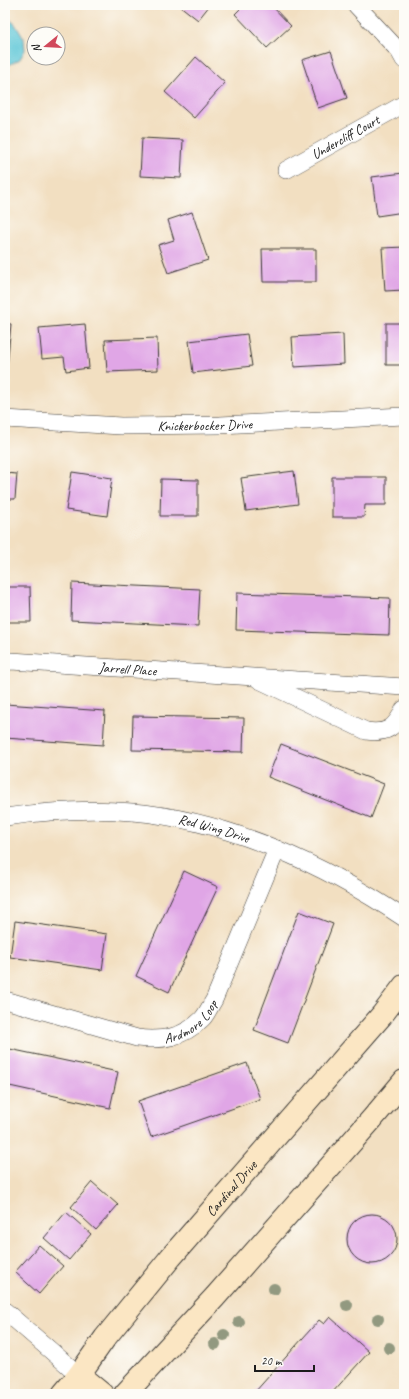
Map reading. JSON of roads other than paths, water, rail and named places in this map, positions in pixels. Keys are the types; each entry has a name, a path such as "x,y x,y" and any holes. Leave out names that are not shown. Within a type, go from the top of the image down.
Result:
{"main road":[{"name":"Cardinal Drive","path":"63,1394 79,1375 105,1338 171,1257 382,1015 404,986"},
{"path":"125,1394 219,1292 404,1081"},
{"path":"79,1375 102,1394"}],"street":[{"path":"356,5 399,51 404,60"},
{"name":"Undercliff Court","path":"286,170 404,104"},
{"name":"Knickerbocker Drive","path":"5,419 136,426 220,425 404,416"},
{"name":"Jarrell Place","path":"5,662 11,661 251,676 404,687"},
{"name":"Jarrell Place","path":"251,676 366,731 377,733 386,731 393,727 400,718 404,709"},
{"name":"Red Wing Drive","path":"5,817 38,812 86,810 133,812 180,818 226,830 277,849 334,876 388,907 404,918"},
{"name":"Ardmore Loop","path":"5,1000 137,1038 155,1040 161,1039 172,1037 189,1029 202,1018 214,1000 277,849"},
{"path":"5,1311 79,1375"}],"water":[{"path":"5,16 15,24 24,39 25,50 20,59 5,67"}]}
